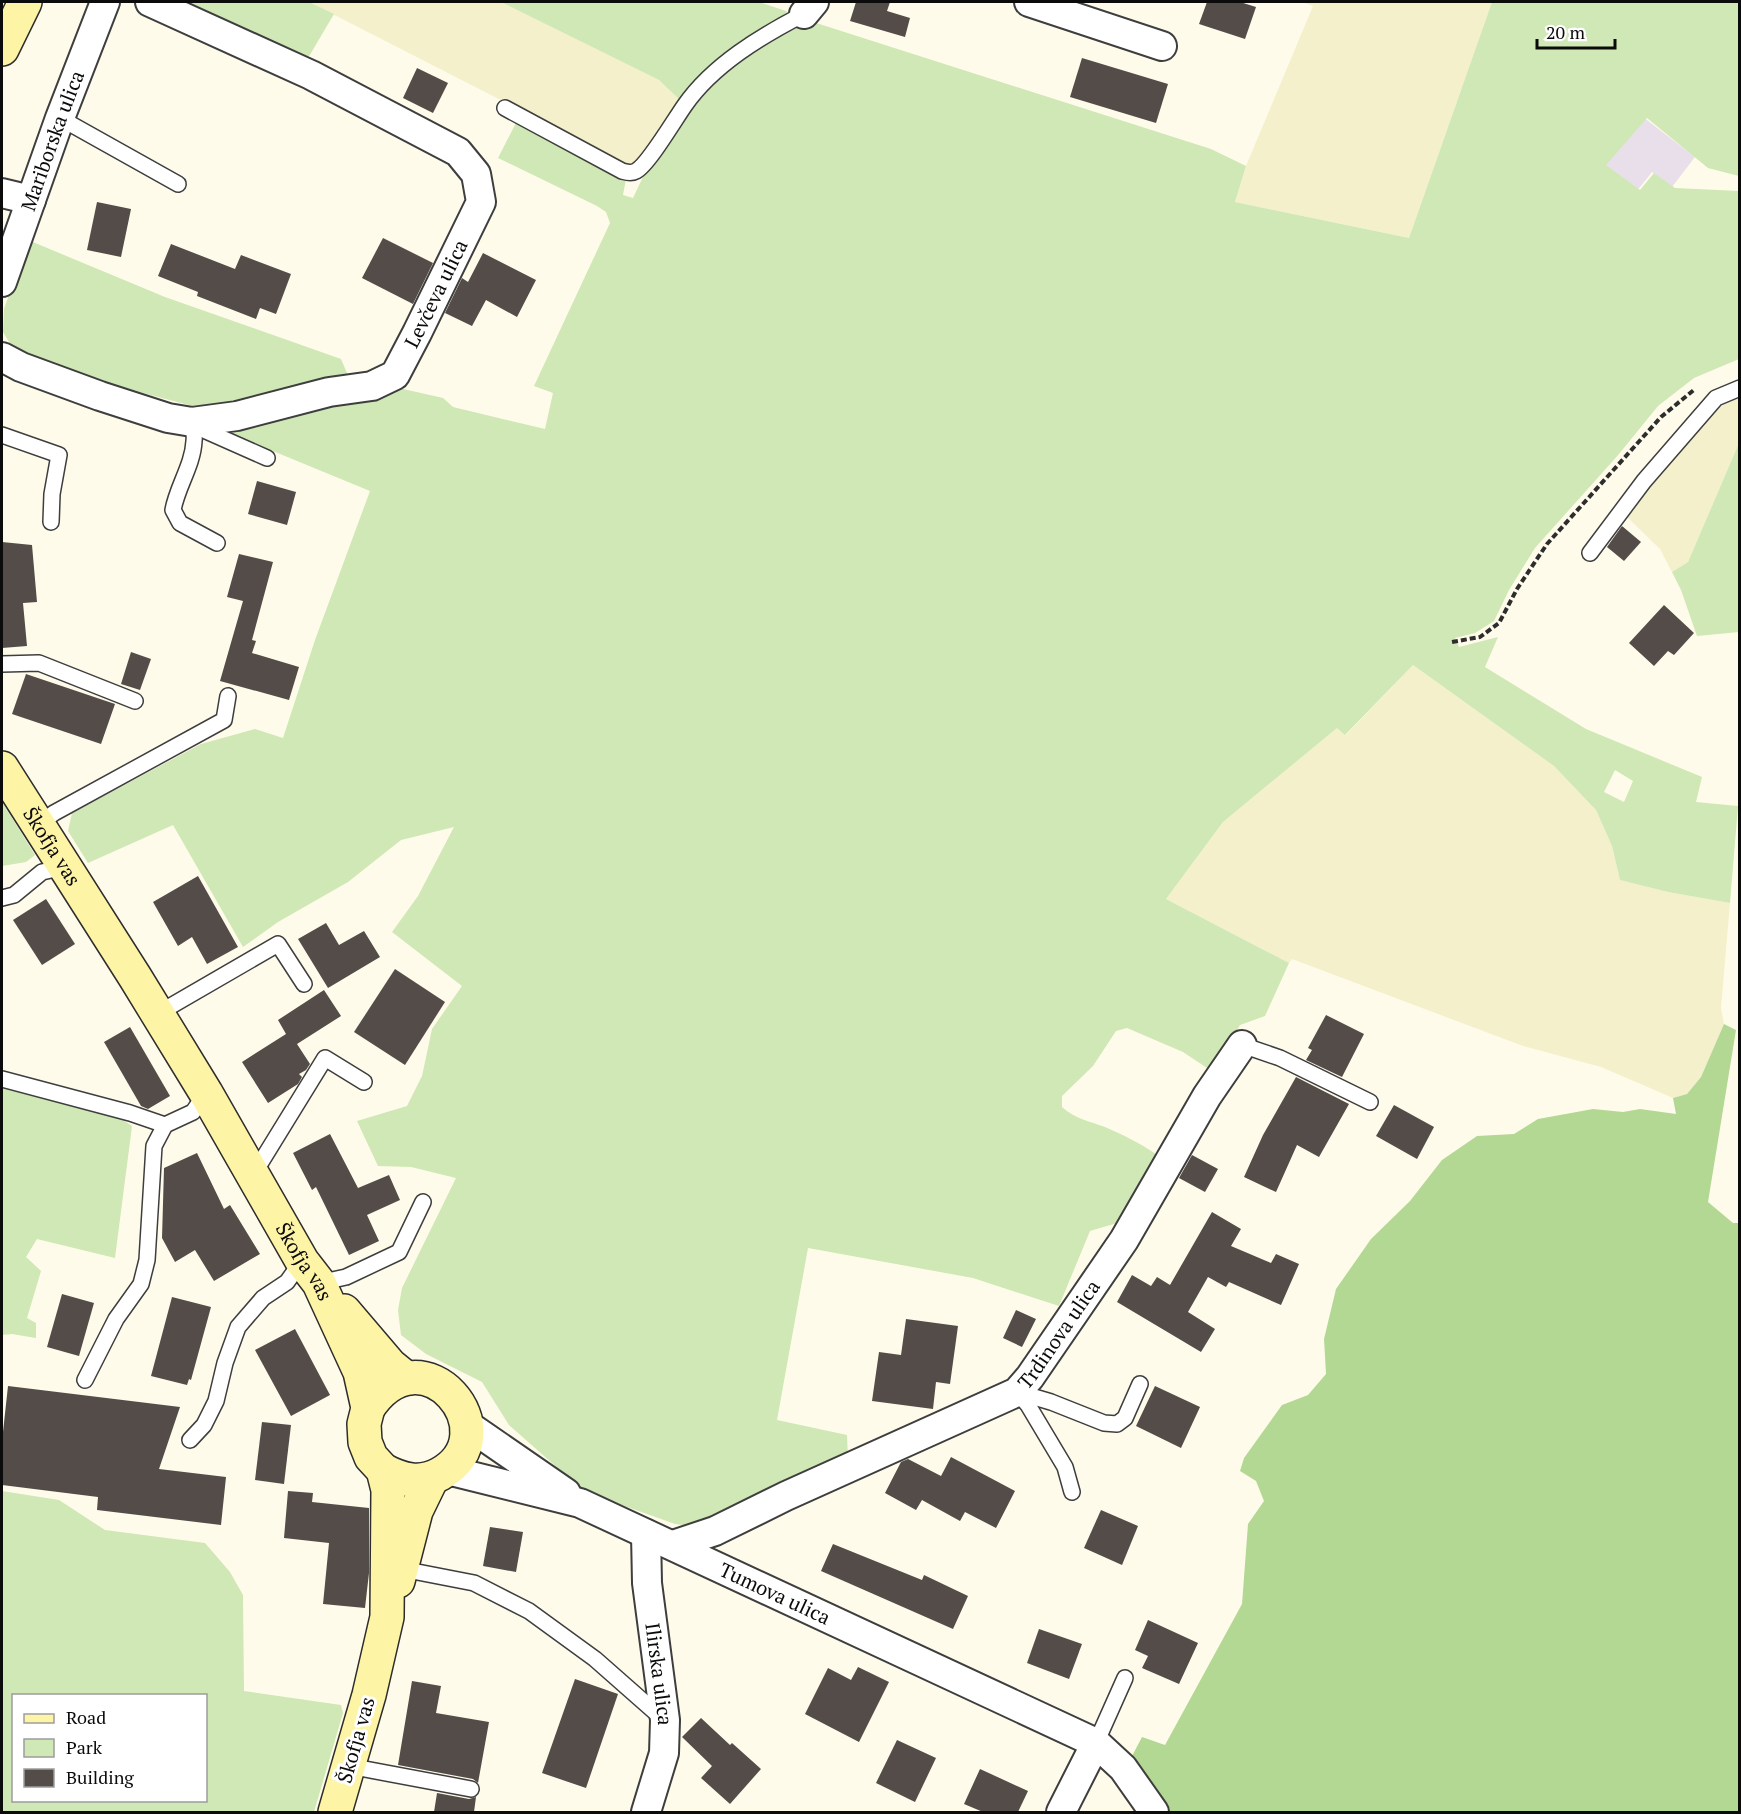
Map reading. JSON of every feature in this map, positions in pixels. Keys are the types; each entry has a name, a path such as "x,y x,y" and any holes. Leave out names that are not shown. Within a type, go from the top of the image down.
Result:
{"main road":[{"path":"2,49 25,2"},
{"name":"Škofja vas","path":"2,768 206,1094 311,1272 360,1372 368,1408 363,1424 365,1442 371,1457 383,1470 388,1490 387,1617 369,1695 335,1812"},
{"path":"311,1272 390,1365 406,1378"},
{"path":"368,1408 377,1394 390,1384 406,1378 423,1378 439,1384 453,1394 462,1408 466,1424 465,1441 458,1458 440,1474 416,1511 402,1569 387,1617"},
{"path":"383,1470 398,1478 415,1481 440,1474"}],"street":[{"name":"Mariborska ulica","path":"2,282 60,118 105,2"},
{"name":"Levčeva ulica","path":"2,357 21,367 100,396 168,418 192,422 249,413 329,392 372,386 395,375 481,202 476,174 458,152 311,75 150,2"},
{"path":"1029,2 1162,46"},
{"path":"2,193 31,200"},
{"name":"Trdinova ulica","path":"673,1545 715,1531 1017,1392 1030,1377 1124,1239 1207,1096 1242,1045"},
{"path":"466,1424 580,1503"},
{"name":"Tumova ulica","path":"440,1474 580,1503 1096,1743 1123,1768 1154,1812"},
{"name":"Ilirska ulica","path":"646,1534 647,1583 665,1720 664,1753 646,1812"},
{"path":"1061,1812 1096,1743"}],"lane":[{"path":"505,108 622,171 629,173 636,171 646,161 687,102 718,69 744,49 809,8"},
{"path":"60,118 178,184"},
{"path":"1590,553 1644,481 1716,398 1740,388"},
{"path":"192,422 206,431 267,458"},
{"path":"192,422 194,441 187,467 176,493 173,510 180,523 217,543"},
{"path":"2,435 59,455 52,494 51,522"},
{"path":"2,664 39,663 135,700"},
{"path":"38,825 54,813 224,720 228,696"},
{"path":"2,898 14,895 42,872 64,867"},
{"path":"157,1014 278,944 304,984"},
{"path":"1242,1045 1280,1058 1370,1102"},
{"path":"253,1175 325,1058 364,1082"},
{"path":"2,1079 165,1125"},
{"path":"85,1380 116,1319 141,1284 147,1260 154,1146 165,1125 193,1112 206,1094"},
{"path":"190,1440 204,1425 216,1401 225,1364 238,1327 263,1298 287,1282 311,1272 346,1277 399,1252 423,1202"},
{"path":"1017,1392 1051,1402 1104,1423 1117,1424 1125,1418 1140,1384"},
{"path":"1017,1392 1028,1405 1065,1467 1072,1492"},
{"path":"402,1569 474,1583 529,1611 595,1659 665,1720"},
{"path":"1096,1743 1125,1678"},
{"path":"349,1766 471,1789"}],"path":[{"path":"1452,642 1480,637 1499,623 1517,589 1547,544 1661,417 1697,388"}],"shaded area":[{"path":"309,2 501,2 659,80 681,101 644,156 635,163 626,164"},
{"path":"1302,2 1492,2 1409,238 1235,202 1246,166 1313,6"},
{"path":"1643,117 1695,157 1672,187 1652,172 1636,192 1604,167"},
{"path":"1739,397 1739,443 1688,562 1672,572 1660,549 1627,517 1693,433 1725,403"},
{"path":"1413,665 1554,766 1596,810 1612,846 1620,880 1668,892 1730,903 1721,1008 1724,1024 1701,1077 1687,1094 1673,1098 1601,1067 1523,1046 1292,959 1289,963 1166,899 1223,822 1338,727 1346,735"}],"green space":[{"path":"181,2 309,2 334,14 308,58 289,54"},
{"path":"501,2 759,2 786,11 790,15 681,101 659,80"},
{"path":"1492,2 1739,2 1739,176 1708,168 1647,118 1606,165 1640,190 1654,173 1675,188 1739,191 1739,359 1694,378 1658,406 1619,454 1535,548 1509,590 1494,621 1475,633 1455,638 1459,647 1498,637 1485,667 1586,729 1702,777 1696,802 1738,806 1730,903 1668,892 1620,880 1612,846 1596,810 1554,766 1413,665 1345,735 1337,728 1223,822 1166,899 1289,963 1265,1016 1240,1025 1213,1072 1183,1052 1127,1028 1116,1031 1093,1066 1062,1096 1062,1107 1072,1114 1128,1138 1164,1160 1142,1199 1117,1223 1090,1231 1059,1306 973,1278 808,1248 777,1420 847,1435 848,1458 787,1488 690,1526 675,1524 619,1504 578,1486 509,1425 482,1382 426,1354 401,1335 398,1310 402,1288 456,1178 411,1167 378,1166 357,1121 407,1106 422,1076 432,1029 462,986 392,932 418,896 454,827 401,840 348,882 278,922 243,947 173,825 88,863 68,831 72,813 201,744 255,729 283,738 315,640 370,491 234,435 232,424 399,388 443,398 453,407 545,429 553,393 534,386 610,223 606,212 597,206 498,158 518,119 626,179 623,195 633,198 642,179 692,102 749,53 810,21 1211,149 1246,166 1235,202 1409,238","holes":["1615,770 1633,781 1624,802 1604,792"]},
{"path":"28,240 165,297 341,359 350,380 204,409 59,367 12,347 3,332 4,309"},
{"path":"1739,443 1739,632 1697,636 1681,590 1672,572 1688,562"},
{"path":"2,802 35,855 26,862 2,866"},
{"path":"1724,1024 1736,1030 1708,1202 1733,1223 1739,1223 1739,1812 1170,1812 1132,1756 1142,1737 1165,1745 1242,1604 1248,1524 1264,1501 1256,1481 1240,1471 1244,1458 1282,1405 1308,1395 1326,1374 1324,1339 1336,1289 1371,1239 1410,1201 1442,1160 1477,1136 1514,1134 1538,1119 1593,1109 1623,1112 1640,1109 1676,1114 1673,1098 1687,1094 1701,1077"},
{"path":"2,1086 123,1120 132,1126 115,1258 37,1239 26,1257 41,1271 27,1318 36,1323 36,1338 12,1334 2,1335"},
{"path":"2,1491 59,1500 105,1530 205,1543 230,1572 243,1595 244,1691 341,1705 343,1713 314,1812 2,1812"}],"building":[{"path":"856,2 890,2 887,11 910,18 905,37 850,21"},
{"path":"1207,2 1240,2 1256,7 1245,39 1199,24"},
{"path":"1082,58 1168,84 1156,123 1070,97"},
{"path":"417,68 448,83 433,113 403,98"},
{"path":"97,202 131,209 121,257 87,250"},
{"path":"383,238 433,263 413,304 362,278"},
{"path":"171,244 235,269 241,255 291,274 276,314 260,308 256,319 197,296 198,292 158,276"},
{"path":"483,253 536,280 517,317 486,300 472,326 445,313 462,278 468,282"},
{"path":"257,481 296,492 287,525 248,514"},
{"path":"1622,526 1641,542 1624,561 1607,547"},
{"path":"2,542 32,545 37,602 23,603 27,646 2,648"},
{"path":"239,554 273,562 252,640 256,641 252,653 299,667 289,700 220,681 243,601 227,597"},
{"path":"1664,605 1694,633 1674,655 1668,651 1654,666 1629,643"},
{"path":"131,652 151,659 140,690 121,684"},
{"path":"26,674 115,704 101,744 12,714"},
{"path":"198,876 238,947 207,964 192,937 178,946 153,902"},
{"path":"46,899 75,944 42,965 13,920"},
{"path":"326,923 339,945 364,931 380,957 328,988 298,939"},
{"path":"395,969 445,1002 405,1065 354,1032"},
{"path":"324,990 341,1016 297,1044 310,1064 299,1074 302,1077 298,1084 268,1103 242,1062 286,1034 278,1020"},
{"path":"1326,1015 1364,1034 1342,1077 1306,1060 1312,1050 1308,1048"},
{"path":"130,1027 170,1096 148,1109 141,1106 104,1042"},
{"path":"1296,1077 1349,1104 1319,1157 1297,1145 1276,1192 1244,1177 1263,1135"},
{"path":"1394,1105 1434,1127 1417,1159 1376,1136"},
{"path":"330,1134 358,1188 389,1175 400,1200 367,1215 379,1241 349,1255 316,1187 312,1190 293,1153"},
{"path":"197,1153 224,1209 230,1205 260,1254 214,1281 195,1250 175,1262 162,1238 164,1168"},
{"path":"1192,1155 1218,1169 1205,1192 1179,1178"},
{"path":"1212,1212 1241,1229 1231,1246 1271,1263 1276,1254 1299,1264 1281,1305 1229,1282 1226,1287 1208,1277 1188,1312 1215,1329 1201,1352 1117,1302 1132,1275 1151,1286 1157,1277 1170,1285"},
{"path":"62,1294 94,1303 79,1356 47,1347"},
{"path":"172,1297 211,1307 191,1380 189,1379 187,1385 151,1376"},
{"path":"1016,1310 1036,1319 1022,1347 1003,1338"},
{"path":"906,1319 958,1326 950,1384 936,1382 933,1409 872,1401 879,1352 901,1355"},
{"path":"295,1329 330,1395 291,1416 255,1350"},
{"path":"8,1386 180,1407 159,1469 226,1477 221,1525 97,1510 98,1497 2,1485 2,1441"},
{"path":"1155,1386 1200,1407 1181,1448 1136,1426"},
{"path":"262,1422 291,1425 284,1484 255,1480"},
{"path":"951,1457 1015,1491 996,1528 965,1512 960,1521 922,1500 916,1510 885,1493 901,1462 908,1459 941,1476"},
{"path":"288,1491 313,1493 312,1502 369,1508 369,1573 365,1608 323,1604 329,1543 284,1538"},
{"path":"1101,1510 1138,1526 1122,1565 1084,1548"},
{"path":"490,1527 523,1532 516,1572 483,1566"},
{"path":"833,1544 922,1580 924,1575 968,1596 953,1629 821,1571"},
{"path":"1148,1620 1198,1643 1179,1684 1142,1668 1148,1656 1135,1650"},
{"path":"1039,1629 1082,1644 1069,1679 1027,1663"},
{"path":"858,1667 889,1682 859,1742 805,1714 828,1668 851,1680"},
{"path":"575,1679 618,1694 586,1788 542,1773"},
{"path":"412,1681 441,1686 436,1713 489,1722 478,1783 473,1779 398,1765"},
{"path":"701,1718 761,1769 730,1804 701,1778 712,1766 682,1737"},
{"path":"897,1740 936,1758 915,1802 876,1783"},
{"path":"980,1769 1028,1791 1018,1812 983,1812 964,1804"},
{"path":"437,1793 469,1799 476,1797 474,1812 434,1812"}]}
